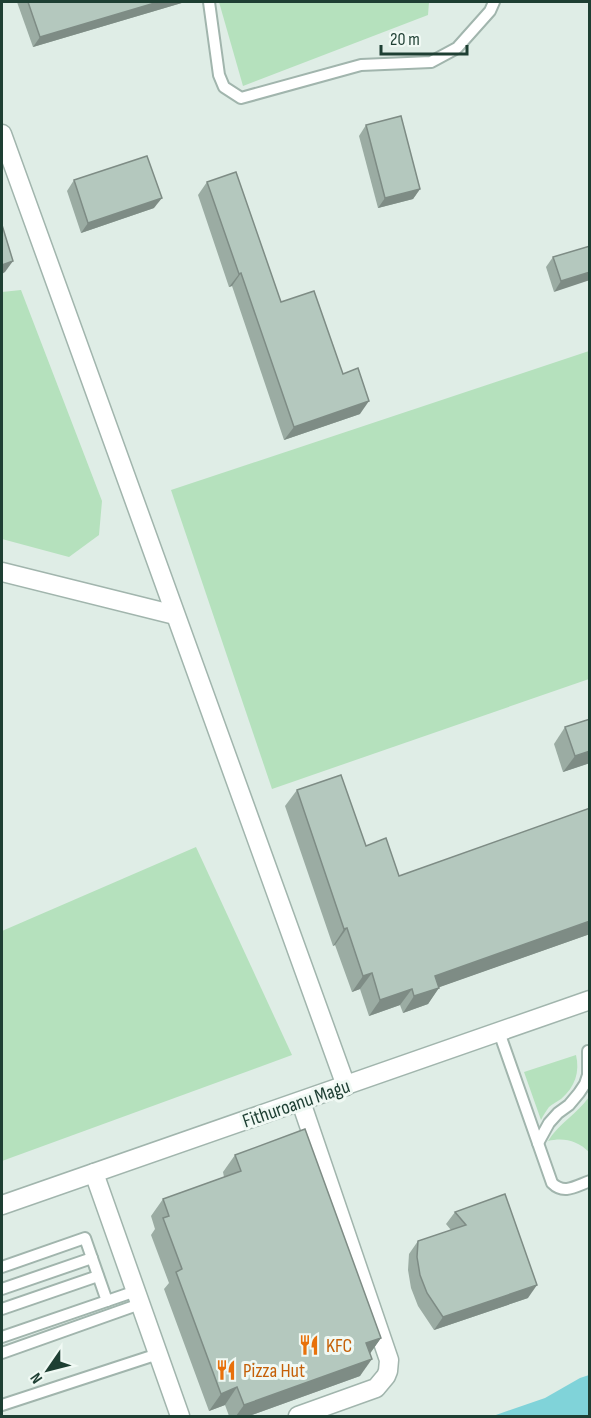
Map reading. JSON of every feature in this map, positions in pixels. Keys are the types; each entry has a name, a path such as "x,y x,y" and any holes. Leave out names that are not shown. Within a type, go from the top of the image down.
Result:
{"street":[{"path":"2,134 345,1086"},
{"path":"2,572 175,615"},
{"name":"Fithuroanu Magu","path":"2,1205 590,1000"},
{"path":"298,1416 376,1388 386,1376 389,1360 301,1102"},
{"path":"94,1173 180,1416"}],"lane":[{"path":"209,2 219,75 225,87 241,98 361,65 431,62 457,48 490,11 494,2"},
{"path":"499,1032 550,1179 561,1190 590,1181"},
{"path":"538,1143 549,1123 573,1100 585,1084 588,1075 588,1051"},
{"path":"2,1267 85,1238 107,1301"},
{"path":"2,1289 92,1258"},
{"path":"2,1309 98,1276"},
{"path":"2,1337 107,1301 138,1297"},
{"path":"2,1353 138,1297"},
{"path":"2,1405 158,1354"}],"green space":[{"path":"219,2 429,2 428,15 243,86"},
{"path":"21,290 102,501 99,535 69,557 2,539 2,292"},
{"path":"589,351 589,679 272,789 171,490"},
{"path":"196,847 292,1055 2,1161 2,931"},
{"path":"576,1055 577,1073 573,1084 561,1099 549,1107 541,1120 524,1072"},
{"path":"589,1097 589,1152 570,1141 560,1139 548,1141 557,1129"}],"water":[{"path":"589,1375 589,1416 493,1416 545,1398"}],"building":[{"path":"28,2 158,2 40,37"},
{"path":"401,116 420,189 385,198 366,125"},
{"path":"147,156 162,198 88,223 74,180"},
{"path":"236,172 281,302 314,291 343,374 358,368 369,401 294,427 207,182"},
{"path":"2,225 13,261 2,265"},
{"path":"590,246 590,272 561,281 553,257"},
{"path":"590,719 590,751 575,756 565,727"},
{"path":"341,775 366,846 386,838 399,876 590,808 590,921 435,976 439,988 414,996 412,989 380,1000 372,973 363,976 347,928 344,929 297,790"},
{"path":"305,1129 381,1338 366,1343 372,1359 244,1405 237,1387 221,1394 176,1272 182,1269 163,1218 169,1216 163,1199 241,1171 235,1155"},
{"path":"505,1194 537,1285 443,1317 427,1293 420,1275 417,1257 418,1241 466,1225 455,1212"}],"place":[{"name":"KFC","path":"309,1345"},
{"name":"Pizza Hut","path":"226,1370"}]}
